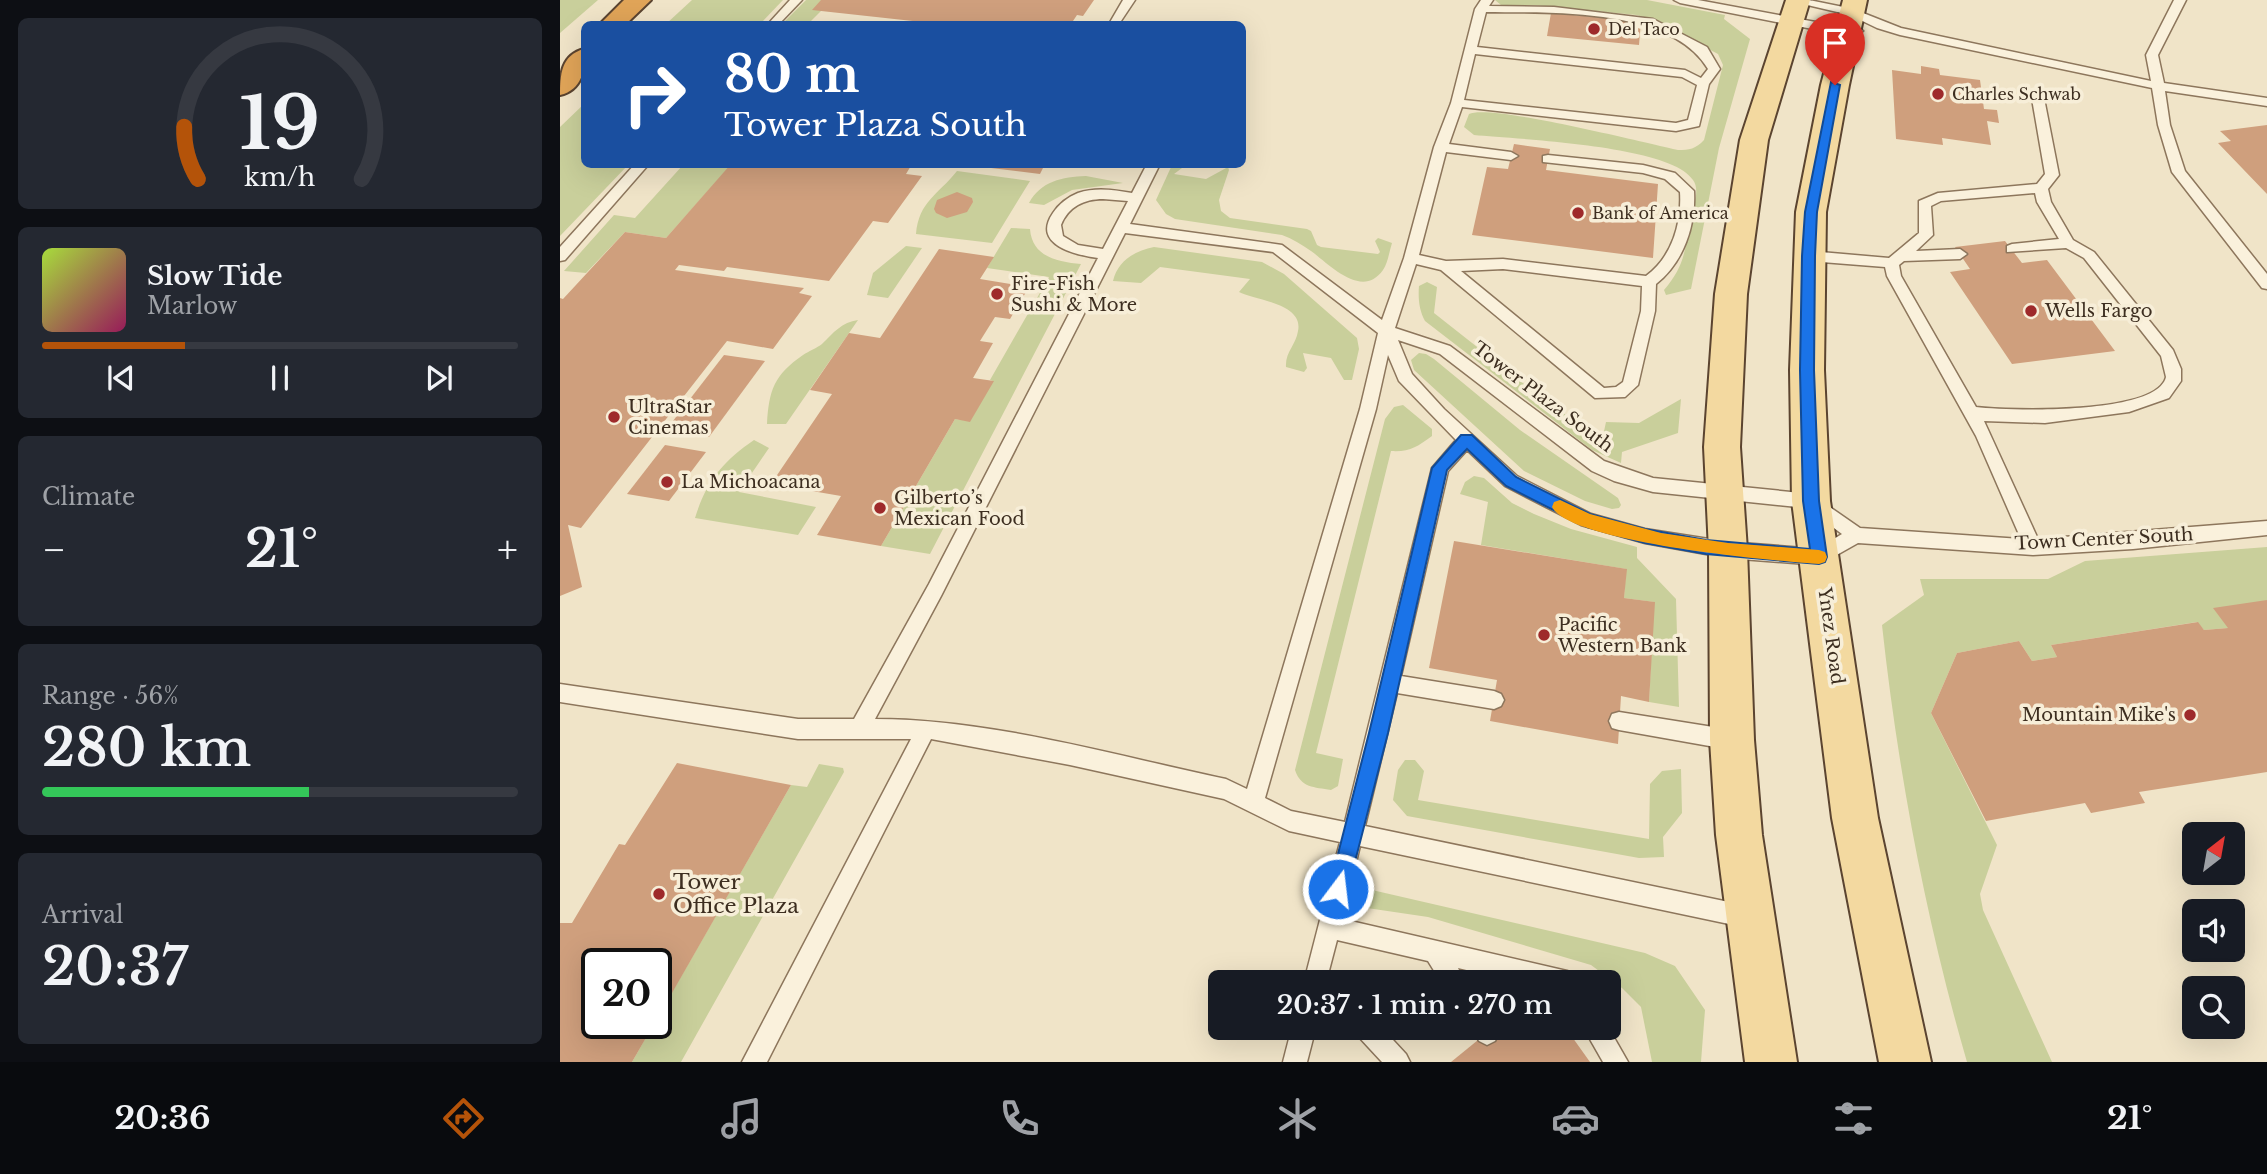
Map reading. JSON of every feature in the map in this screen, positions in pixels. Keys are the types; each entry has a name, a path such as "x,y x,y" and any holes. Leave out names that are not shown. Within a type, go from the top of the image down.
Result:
{"highway":[{"path":"615,21 639,0"},
{"path":"560,69 581,51"},
{"path":"560,87 581,61"}],"main road":[{"path":"1771,1062 1748,917 1732,740 1728,550 1722,461 1731,294 1744,199 1754,140 1795,6"},
{"name":"Ynez Road","path":"1852,15 1822,147 1811,212 1807,370 1811,501 1838,546 1855,818 1905,1062"}],"lane":[{"path":"776,21 796,0"},
{"path":"1116,21 1129,0"},
{"path":"1680,0 1795,6 1852,15 1881,26"},
{"path":"2180,0 2152,55 2164,125 2179,172 2267,284"},
{"path":"1253,802 1376,382 1386,331 1441,147 1457,103 1484,5 1649,21 1703,50 1714,69 1703,84 1695,123 1676,127 1457,103"},
{"path":"1795,6 1852,15 1881,26 2158,86 2267,102"},
{"path":"1470,50 1685,74 1703,84"},
{"path":"2033,547 1984,435 1894,275 1897,260 1926,236 1924,204 1938,197 2041,188 2052,175 2037,93"},
{"path":"1441,147 1511,156"},
{"path":"1410,258 1447,266 1503,264 1649,282 1660,275 1669,262 1688,214 1687,191 1670,176 1643,169 1548,159"},
{"path":"560,256 639,168"},
{"path":"859,729 935,590 1152,168"},
{"path":"1972,413 2030,418 2108,409 2163,396 2172,384 2175,371 2168,354 2089,255 2068,243 2044,202 2041,188"},
{"path":"1108,255 1065,245 1057,238 1053,229 1055,220 1060,211 1083,197 1097,194 1137,198"},
{"path":"1122,228 1277,248 1386,331 1405,377 1466,440 1511,481 1587,520 1653,538 1728,550 1838,546"},
{"path":"2011,249 2068,243"},
{"path":"1809,256 1897,260 1960,254"},
{"path":"1447,266 1601,394 1619,393 1630,385 1647,311 1649,282"},
{"name":"Tower Plaza South","path":"1386,331 1445,350 1598,466 1620,476 1653,485 1811,501"},
{"path":"1376,382 1405,377"},
{"path":"1320,970 1440,468 1466,440"},
{"name":"Town Center South","path":"1838,546 2033,547 2133,541 2267,528"},
{"path":"1389,683 1494,700"},
{"path":"560,693 798,729 926,729 1070,755 1226,789 1290,821 1748,917"},
{"path":"1619,721 1732,740"},
{"path":"754,1062 926,729"},
{"path":"1329,927 1517,970"},
{"path":"1434,950 1446,970"},
{"path":"1295,1062 1301,1040"},
{"path":"1377,1040 1398,1062"},
{"path":"1603,1040 1616,1062"}],"green space":[{"path":"560,0 598,0 560,33"},
{"path":"692,0 783,0 763,21 669,21"},
{"path":"806,0 821,0 821,11 811,21 785,21"},
{"path":"1495,0 1647,0 1725,15 1724,19 1750,39 1719,148 1691,289 1666,295 1664,290 1676,274 1683,258 1696,195 1693,180 1679,168 1626,151 1474,135 1464,127 1469,114 1507,114 1686,150 1704,140 1723,65 1718,54 1657,22 1637,15 1534,5 1501,5"},
{"path":"581,107 581,168 625,168 560,236 560,127"},
{"path":"680,168 728,168 666,238 625,232 586,273 564,271 614,215 635,218"},
{"path":"1171,168 1182,168 1174,174 1206,179 1228,168 1219,200 1221,211 1230,218 1307,229 1321,247 1378,254 1380,252 1375,241 1378,238 1392,243 1383,270 1375,278 1365,282 1356,281 1336,271 1290,238 1175,219 1166,214 1156,200"},
{"path":"957,171 1030,181 992,243 916,234 925,206"},
{"path":"1086,176 1123,183 1072,190 1044,205 1029,203 1046,185"},
{"path":"1011,228 1030,229 1036,246 1048,256 1081,264 930,554 881,546 955,419 970,421 993,381 990,380 1049,277 987,268"},
{"path":"906,246 922,248 888,298 867,295 873,273"},
{"path":"1154,247 1262,262 1284,274 1357,338 1359,349 1352,380 1344,380 1331,358 1303,353 1307,368 1304,372 1286,367 1287,357 1297,336 1298,322 1286,308 1239,292 1250,279 1160,267 1141,283 1113,281 1123,262 1140,251"},
{"path":"1427,282 1437,287 1434,313 1543,399 1597,436 1603,436 1606,422 1639,423 1681,399 1678,433 1622,452 1621,463 1592,450 1425,321 1420,308 1419,286"},
{"path":"858,320 786,424 767,424 769,402 775,384 785,369 822,344 842,326"},
{"path":"1419,353 1434,359 1520,430 1618,498 1621,505 1619,508 1612,509 1585,501 1524,471 1414,370 1411,360"},
{"path":"1403,405 1432,429 1432,436 1413,448 1391,451 1316,753 1343,759 1338,786 1331,790 1314,787 1301,780 1295,770 1385,419 1394,407"},
{"path":"754,440 769,448 739,492 816,507 798,535 695,518 704,494 717,473"},
{"path":"1474,476 1484,478 1512,503 1534,514 1571,529 1637,547 1637,558 1676,599 1679,707 1649,702 1654,602 1624,598 1626,569 1481,545 1488,502 1460,494 1465,482"},
{"path":"2267,547 2267,600 2228,628 2204,630 2197,622 2051,645 2057,657 2032,661 2019,641 1957,653 1931,713 1997,845 1980,894 1983,910 2052,1062 1967,1062 1926,901 1915,846 1896,735 1882,625 1924,595 1920,579 2048,579 2085,561"},
{"path":"1405,760 1415,760 1424,771 1418,800 1649,839 1650,784 1662,771 1681,769 1682,813 1663,837 1664,857 1639,858 1407,816 1393,800 1398,770"},
{"path":"819,764 843,768 844,772 681,1062 632,1062 645,1039 672,1039 672,992 791,785 807,787"},
{"path":"1372,890 1645,953 1675,966 1705,1010 1701,1062 1652,1062 1641,1007 1621,987 1621,970 1598,970 1591,965 1428,917 1367,908 1359,900 1363,893"}],"building":[{"path":"821,0 1094,0 1083,16 1077,15 1073,21 913,21 812,10"},
{"name":"Del Taco","path":"1551,13 1641,21 1639,45 1547,36"},
{"name":"Charles Schwab","path":"1921,66 1939,69 1940,75 1980,80 1984,109 1997,110 1999,123 1987,121 1991,145 1942,138 1943,145 1896,139 1892,70 1921,74"},
{"path":"2267,125 2267,194 2218,143 2231,141 2220,131"},
{"name":"Bank of America","path":"1514,144 1550,149 1546,170 1658,184 1653,258 1472,235 1487,167 1508,169"},
{"path":"727,168 910,168 906,174 922,176 888,223 873,221 829,281 727,267 724,271 679,265 675,270 804,288 799,293 812,296 773,349 727,341 581,528 568,525 582,587 560,596 560,298 563,299 625,232 666,238"},
{"path":"991,168 1043,168 1040,174"},
{"path":"957,192 972,198 973,202 967,212 947,218 936,213 934,209 937,200"},
{"name":"Wells Fargo","path":"2005,241 2022,263 2047,260 2115,351 2012,364 1950,272 1970,269 1955,247"},
{"path":"939,249 994,257 980,279 1029,287 1010,319 995,317 980,341 993,343 973,378 994,381 970,422 955,419 881,546 817,535 841,496 771,484 832,394 810,390 849,333 880,338"},
{"path":"724,355 765,361 709,437 666,430"},
{"path":"665,445 706,452 669,501 627,494"},
{"name":"Pacific Western Bank","path":"1454,541 1627,569 1624,598 1655,602 1649,702 1621,696 1618,744 1490,721 1497,680 1429,668"},
{"path":"2267,600 2267,772 2139,792 2145,803 2091,813 2085,803 1986,821 1931,713 1957,653 2019,641 2032,661 2057,657 2051,645 2198,622 2204,630 2228,628 2213,608"},
{"name":"Tower Office Plaza","path":"677,763 791,785 672,993 672,948 581,948 581,1039 645,1039 632,1062 560,1062 560,923 572,923 619,844 625,845"},
{"path":"1478,1040 1574,1040 1590,1062 1451,1062"}],"slow traffic":[{"path":"1560,507 1587,520 1661,539 1728,550 1819,557"}],"place":[{"name":"Del Taco","path":"1594,29"},
{"name":"Charles Schwab","path":"1938,94"},
{"name":"Bank of America","path":"1578,213"},
{"name":"Fire-Fish Sushi & More","path":"997,294"},
{"name":"Wells Fargo","path":"2031,311"},
{"name":"UltraStar Cinemas","path":"614,417"},
{"name":"La Michoacana","path":"667,482"},
{"name":"Gilberto’s Mexican Food","path":"880,508"},
{"name":"Pacific Western Bank","path":"1544,635"},
{"name":"Mountain Mike's","path":"2190,715"},
{"name":"Tower Office Plaza","path":"659,894"}],"route":[{"path":"1338,889 1378,733 1440,468 1448,456 1466,440 1511,481 1587,520 1645,536 1706,547 1819,557 1811,501 1807,370 1809,256 1811,212 1835,85"}]}
